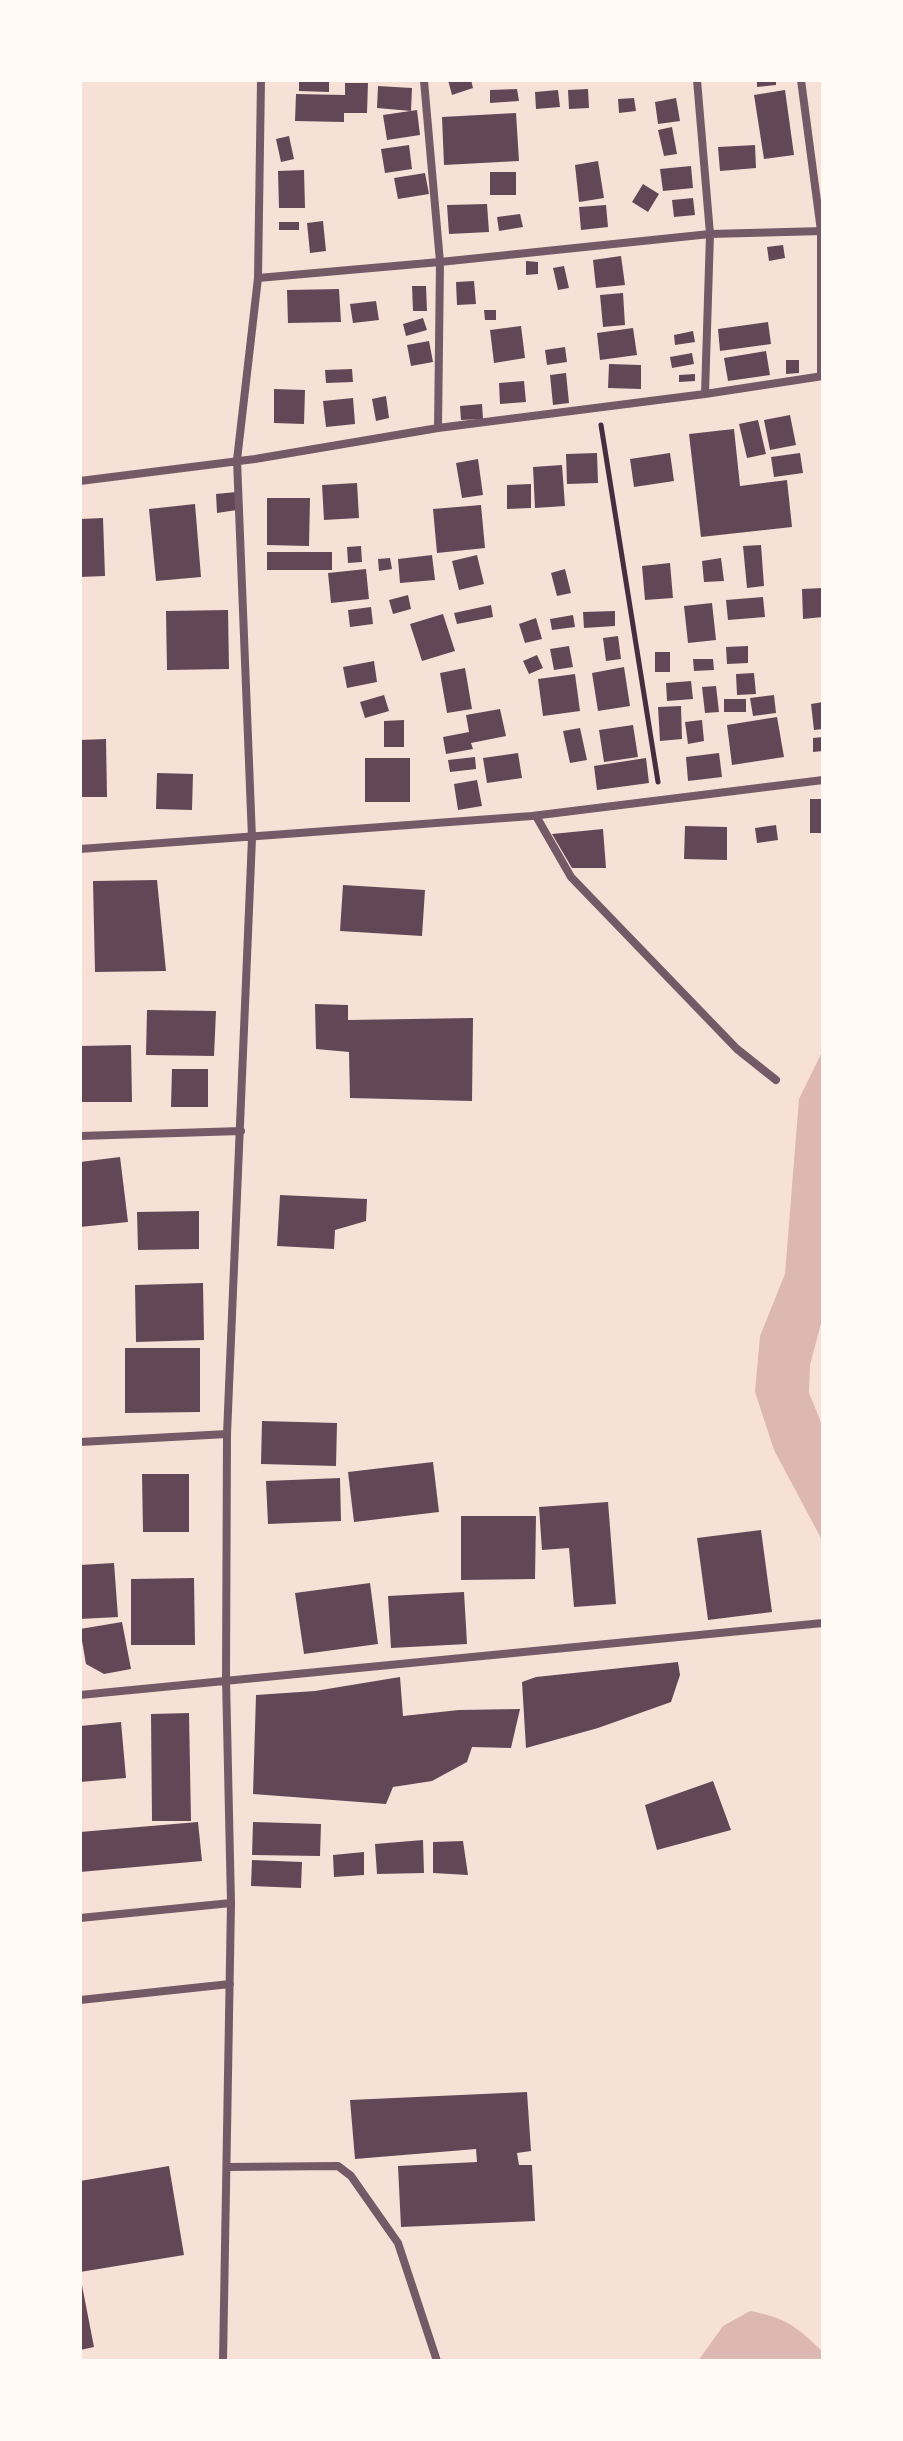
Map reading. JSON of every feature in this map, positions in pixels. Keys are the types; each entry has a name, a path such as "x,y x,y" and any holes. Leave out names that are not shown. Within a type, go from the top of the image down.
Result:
{"street":[{"path":"223,2361 231,1903 226,1679 227,1434 252,838 237,460 258,278 261,80"},
{"path":"697,80 710,234 705,394"},
{"path":"80,481 822,376 822,231 801,80"},
{"path":"424,81 440,262 438,428"},
{"path":"258,278 710,234 822,231"},
{"path":"80,849 536,816 823,780"},
{"path":"536,816 571,877 737,1049 776,1080"},
{"path":"80,1136 241,1131"},
{"path":"80,1442 227,1434"},
{"path":"80,1695 823,1623"},
{"path":"80,1918 231,1903"},
{"path":"80,2000 230,1984"},
{"path":"227,2167 338,2166 351,2176 398,2243 437,2361"}],"path":[{"path":"598,408 661,800"}],"shaded area":[{"path":"823,1050 823,1316 810,1365 809,1393 823,1427 823,1542 774,1450 755,1392 760,1336 785,1274 799,1099"},
{"path":"750,2311 783,2320 798,2330 823,2352 823,2361 698,2361 723,2326"}],"building":[{"path":"299,80 329,80 329,92 299,91"},
{"path":"448,80 471,80 473,88 452,95"},
{"path":"757,80 776,80 776,85 757,87"},
{"path":"345,83 368,83 367,113 344,113 344,122 295,121 296,94 345,95"},
{"path":"378,86 412,88 411,111 377,108"},
{"path":"517,89 519,101 490,103 490,90"},
{"path":"588,89 589,108 569,109 568,90"},
{"path":"558,90 560,107 536,109 535,92"},
{"path":"785,90 794,155 764,159 754,95"},
{"path":"634,98 636,111 619,113 618,99"},
{"path":"676,98 680,121 658,124 655,102"},
{"path":"417,110 420,135 387,140 383,115"},
{"path":"516,113 519,161 444,165 442,117"},
{"path":"672,127 677,154 664,156 658,130"},
{"path":"289,136 294,159 281,162 276,139"},
{"path":"409,145 412,169 385,173 381,149"},
{"path":"755,145 756,168 720,171 718,147"},
{"path":"598,161 604,198 579,202 575,165"},
{"path":"691,166 693,188 663,191 660,169"},
{"path":"304,170 305,208 279,208 278,171"},
{"path":"490,172 516,172 516,195 490,195"},
{"path":"425,173 429,194 398,199 394,178"},
{"path":"643,184 659,194 648,212 632,202"},
{"path":"693,198 695,215 674,217 672,200"},
{"path":"487,204 489,232 449,234 447,205"},
{"path":"606,205 608,227 581,230 579,207"},
{"path":"520,214 523,227 499,231 497,217"},
{"path":"323,221 326,251 310,253 307,223"},
{"path":"279,222 299,222 299,230 279,230"},
{"path":"783,245 785,258 769,261 767,247"},
{"path":"621,256 625,285 596,288 593,260"},
{"path":"526,261 538,262 538,274 526,275"},
{"path":"564,266 569,288 558,290 553,268"},
{"path":"474,281 476,304 457,305 456,282"},
{"path":"412,286 426,286 427,311 413,311"},
{"path":"339,289 341,322 288,323 287,290"},
{"path":"623,293 625,325 603,327 600,295"},
{"path":"376,301 379,320 353,323 350,304"},
{"path":"484,310 496,310 496,320 485,320"},
{"path":"423,318 427,330 406,336 403,324"},
{"path":"768,322 771,344 720,351 718,329"},
{"path":"521,326 525,358 494,363 490,330"},
{"path":"633,328 637,355 600,360 597,333"},
{"path":"693,331 695,342 675,345 674,335"},
{"path":"429,341 433,362 411,366 407,345"},
{"path":"565,347 567,362 547,365 545,350"},
{"path":"766,351 770,375 728,381 724,358"},
{"path":"692,353 694,364 672,368 670,357"},
{"path":"786,360 799,360 799,373 786,374"},
{"path":"609,364 641,365 641,389 608,388"},
{"path":"352,369 353,382 326,383 325,370"},
{"path":"566,373 569,403 553,405 550,375"},
{"path":"695,374 695,381 679,382 679,375"},
{"path":"524,381 526,402 500,404 499,383"},
{"path":"274,389 305,390 304,424 274,423"},
{"path":"386,396 389,418 376,421 372,399"},
{"path":"353,398 355,424 326,427 323,401"},
{"path":"482,404 483,419 461,420 460,406"},
{"path":"790,415 796,445 770,450 764,420"},
{"path":"758,420 766,454 747,458 739,424"},
{"path":"734,429 740,486 787,480 792,527 701,537 689,434"},
{"path":"597,453 598,483 567,484 566,454"},
{"path":"670,453 674,481 634,487 630,459"},
{"path":"800,453 803,473 774,477 771,457"},
{"path":"478,459 483,495 462,498 456,463"},
{"path":"562,465 565,506 535,508 533,467"},
{"path":"357,483 359,518 324,520 322,485"},
{"path":"531,484 531,508 507,509 507,485"},
{"path":"236,492 237,510 217,513 216,494"},
{"path":"267,498 310,498 309,546 267,545"},
{"path":"195,504 201,577 156,581 149,509"},
{"path":"481,505 485,548 437,553 433,509"},
{"path":"103,518 105,576 80,577 80,519"},
{"path":"761,545 764,586 747,588 743,546"},
{"path":"361,546 362,562 348,563 347,547"},
{"path":"267,552 332,552 332,570 267,570"},
{"path":"432,555 435,580 400,583 398,559"},
{"path":"477,555 484,584 459,590 452,561"},
{"path":"390,558 392,569 379,571 378,559"},
{"path":"721,558 724,581 704,582 702,561"},
{"path":"670,563 673,598 645,600 642,566"},
{"path":"366,569 369,599 331,603 328,573"},
{"path":"565,569 571,593 557,596 551,573"},
{"path":"823,588 823,617 803,619 802,589"},
{"path":"408,595 411,609 393,614 389,600"},
{"path":"763,597 765,617 728,620 726,600"},
{"path":"712,603 716,640 688,643 684,606"},
{"path":"491,605 493,617 457,624 454,613"},
{"path":"371,607 373,624 350,627 348,610"},
{"path":"228,610 229,669 167,670 166,611"},
{"path":"615,611 615,626 584,628 583,612"},
{"path":"443,614 455,651 422,661 410,624"},
{"path":"573,615 575,627 552,630 550,619"},
{"path":"536,618 542,639 525,643 519,624"},
{"path":"618,636 621,659 606,661 603,638"},
{"path":"569,646 573,667 554,670 550,649"},
{"path":"748,646 748,663 727,664 726,647"},
{"path":"655,652 670,652 670,672 655,672"},
{"path":"537,655 543,668 529,674 523,661"},
{"path":"693,659 713,659 714,670 694,671"},
{"path":"374,661 377,682 347,688 343,667"},
{"path":"624,667 630,706 598,711 592,673"},
{"path":"465,668 472,709 447,713 440,673"},
{"path":"754,673 756,694 737,695 736,674"},
{"path":"575,674 580,711 543,716 538,679"},
{"path":"691,681 693,699 667,701 666,683"},
{"path":"716,686 719,712 705,713 702,687"},
{"path":"384,695 389,711 365,718 360,702"},
{"path":"774,695 776,713 753,716 750,698"},
{"path":"724,699 746,699 746,712 724,712"},
{"path":"823,702 823,729 814,730 811,704"},
{"path":"681,706 682,739 660,741 658,707"},
{"path":"500,709 506,736 471,743 473,749 446,754 443,737 469,732 466,715"},
{"path":"777,717 784,757 732,765 727,725"},
{"path":"404,720 404,747 384,747 384,721"},
{"path":"702,720 704,741 688,744 685,722"},
{"path":"633,725 638,757 604,762 599,730"},
{"path":"580,728 587,760 570,763 563,731"},
{"path":"823,737 823,751 813,752 813,738"},
{"path":"106,739 107,797 80,797 80,740"},
{"path":"518,753 522,778 487,783 483,758"},
{"path":"719,753 722,777 688,781 686,757"},
{"path":"475,757 476,769 450,772 448,760"},
{"path":"365,758 410,758 410,802 365,802"},
{"path":"646,758 649,783 597,790 594,766"},
{"path":"157,773 193,774 192,810 156,809"},
{"path":"477,780 482,806 458,810 454,784"},
{"path":"810,799 823,799 823,833 810,833"},
{"path":"776,825 778,840 757,843 755,828"},
{"path":"685,826 727,827 727,860 684,859"},
{"path":"603,829 606,868 572,868 552,834"},
{"path":"157,880 166,971 95,972 93,881"},
{"path":"343,885 425,890 422,936 340,931"},
{"path":"315,1004 348,1005 348,1020 473,1018 472,1101 350,1098 349,1052 316,1049"},
{"path":"147,1010 216,1011 214,1056 146,1055"},
{"path":"131,1045 132,1102 80,1102 80,1046"},
{"path":"172,1069 208,1069 208,1107 171,1107"},
{"path":"120,1157 128,1222 80,1227 80,1162"},
{"path":"280,1195 367,1199 366,1221 335,1230 334,1249 277,1246"},
{"path":"199,1211 199,1249 138,1250 137,1212"},
{"path":"203,1283 204,1340 136,1342 135,1285"},
{"path":"125,1348 200,1348 200,1412 125,1413"},
{"path":"262,1421 337,1423 336,1466 261,1464"},
{"path":"433,1462 439,1512 354,1522 348,1472"},
{"path":"142,1474 189,1474 189,1532 143,1532"},
{"path":"340,1478 341,1521 268,1524 266,1481"},
{"path":"608,1502 616,1604 574,1607 569,1548 542,1550 539,1507"},
{"path":"461,1516 536,1516 535,1579 461,1580"},
{"path":"761,1530 772,1612 708,1620 697,1538"},
{"path":"114,1563 118,1617 80,1619 80,1565"},
{"path":"194,1578 195,1645 131,1645 131,1579"},
{"path":"370,1583 378,1644 304,1654 295,1593"},
{"path":"464,1592 467,1644 391,1648 388,1596"},
{"path":"122,1622 131,1669 104,1674 86,1664 80,1629"},
{"path":"678,1662 680,1675 671,1702 598,1728 526,1748 522,1682 536,1677"},
{"path":"400,1677 403,1716 459,1710 520,1709 511,1748 472,1747 467,1762 432,1781 393,1787 386,1804 253,1794 256,1695 315,1691"},
{"path":"189,1713 191,1821 152,1821 151,1714"},
{"path":"121,1722 126,1778 80,1782 80,1726"},
{"path":"713,1781 731,1830 657,1850 645,1805"},
{"path":"198,1822 202,1861 80,1872 80,1832"},
{"path":"253,1822 321,1824 320,1856 252,1855"},
{"path":"423,1840 424,1873 377,1874 375,1844"},
{"path":"463,1841 468,1875 433,1873 433,1842"},
{"path":"364,1852 364,1875 334,1877 333,1855"},
{"path":"252,1860 302,1862 301,1888 251,1886"},
{"path":"527,2092 531,2151 517,2153 519,2165 532,2165 535,2221 401,2227 398,2166 477,2162 476,2149 355,2159 350,2100"},
{"path":"169,2166 184,2255 80,2272 80,2181"},
{"path":"80,2275 94,2347 80,2350"}]}
